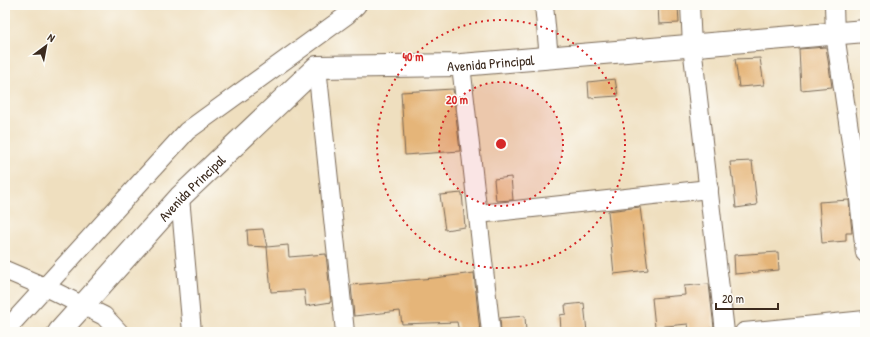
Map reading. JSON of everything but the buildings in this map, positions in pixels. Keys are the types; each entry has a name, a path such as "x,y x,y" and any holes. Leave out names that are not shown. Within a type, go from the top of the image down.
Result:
{"street":[{"path":"5,331 187,131 347,15 357,5"},
{"path":"544,5 550,58"},
{"path":"690,5 692,46 725,332"},
{"path":"834,5 835,34 862,190 865,253"},
{"name":"Avenida Principal","path":"59,332 84,306 180,197 317,67 461,65 865,32"},
{"path":"461,65 491,332"},
{"path":"317,67 345,332"},
{"path":"478,214 708,189"},
{"path":"180,197 192,332"},
{"path":"5,270 45,287 104,316 119,332"},
{"path":"744,332 865,320"}]}
